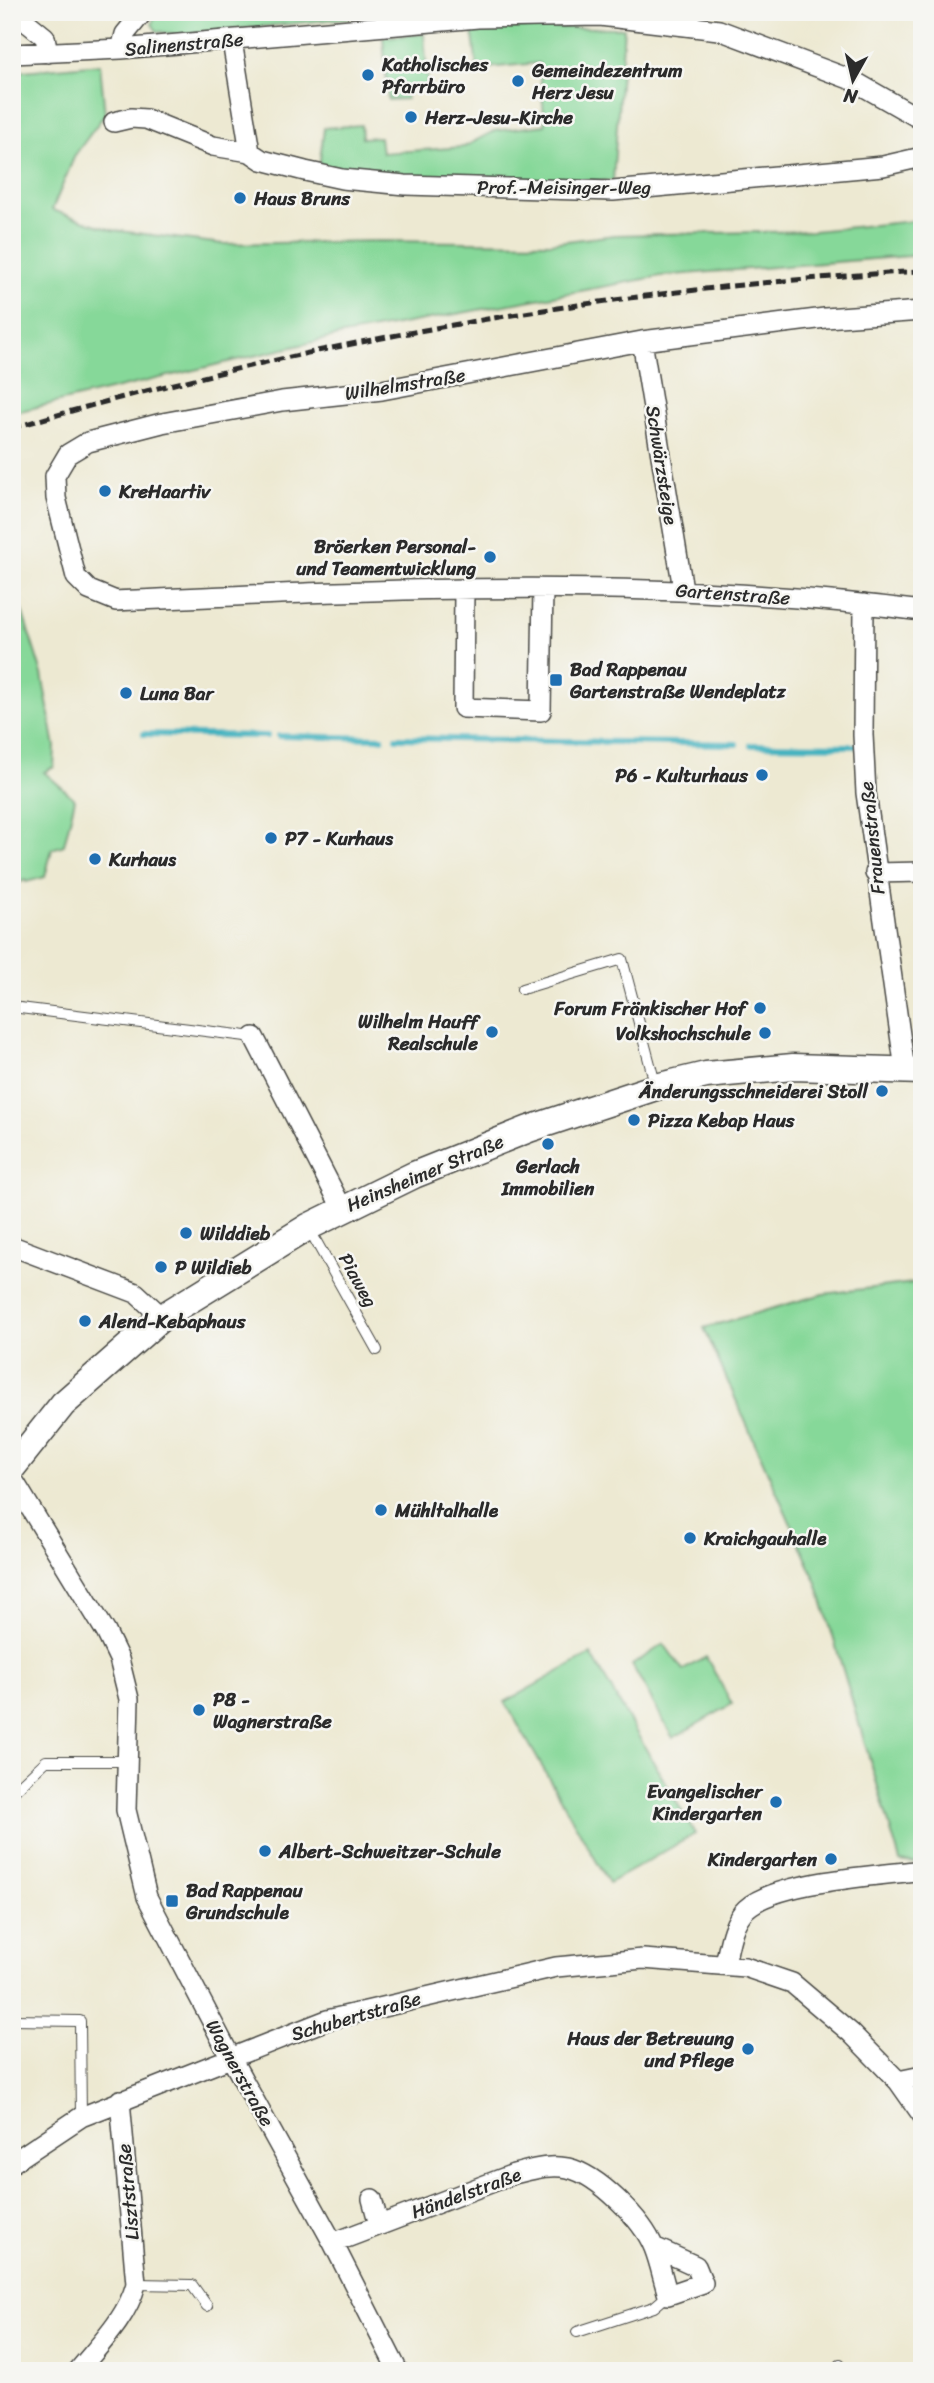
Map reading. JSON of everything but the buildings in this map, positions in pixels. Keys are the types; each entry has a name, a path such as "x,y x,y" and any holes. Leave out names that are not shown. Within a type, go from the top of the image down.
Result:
{"street":[{"path":"14,12 45,37 48,52"},
{"path":"121,49 125,34 143,12"},
{"name":"Salinenstraße","path":"12,54 232,41 478,18 600,16 653,20 719,30 852,80 922,120"},
{"path":"232,41 250,152"},
{"name":"Prof.-Meisinger-Weg","path":"114,122 131,118 146,119 213,146 250,152 262,160 342,179 457,187 613,191 883,166 922,157"},
{"name":"Wilhelmstraße","path":"116,601 89,590 76,578 56,498 55,476 68,454 88,442 162,423 282,401 382,390 642,341 825,318 922,311"},
{"name":"Schwärzsteige","path":"642,341 683,589"},
{"path":"464,589 463,708 541,711 543,589"},
{"name":"Gartenstraße","path":"116,601 464,589 683,589 922,611"},
{"name":"Frauenstraße","path":"864,604 863,736 875,873 914,1071"},
{"path":"875,873 922,872"},
{"path":"254,1037 342,1209"},
{"name":"Heinsheimer Straße","path":"12,1468 63,1404 162,1317 308,1227 463,1154 656,1087 706,1075 793,1067 914,1071"},
{"path":"12,1246 136,1293 162,1317"},
{"name":"Wagnerstraße","path":"12,1478 106,1632 119,1659 129,1699 126,1810 147,1897 231,2058 333,2242 398,2371"},
{"path":"725,1964 731,1937 743,1911 762,1897 828,1882 922,1870"},
{"name":"Schubertstraße","path":"12,2163 81,2117 327,2020 556,1967 643,1959 745,1967 792,1983 851,2033 898,2081 922,2115"},
{"path":"898,2081 922,2076"},
{"name":"Lisztstraße","path":"78,2371 117,2324 131,2302 136,2284 120,2100"},
{"name":"Händelstraße","path":"333,2242 514,2174 542,2167 569,2168 591,2179 612,2195 643,2227 654,2247 668,2295"},
{"path":"372,2199 379,2225"},
{"path":"654,2247 696,2266 703,2283 668,2295"}],"lane":[{"path":"522,989 622,959 656,1087"},
{"path":"12,1007 254,1037"},
{"name":"Piaweg","path":"308,1227 377,1350"},
{"path":"12,1793 46,1761 128,1761"},
{"path":"12,2020 80,2021 81,2117"},
{"path":"136,2284 192,2286 207,2306"},
{"path":"577,2332 654,2307 668,2295"}],"green space":[{"path":"156,12 410,12 177,35 157,31 152,24"},
{"path":"472,27 624,28 613,181 405,178 319,167 324,128 361,125 362,138 380,137 382,153 464,147 494,131 545,125 539,63 477,69"},
{"path":"424,34 428,87 406,88 406,99 388,100 383,37"},
{"path":"100,64 105,114 75,155 52,210 112,230 223,244 378,241 550,243 615,235 814,231 922,220 922,255 661,276 343,335 12,413 12,72"},
{"path":"12,579 42,674 55,747 54,767 44,772 75,799 64,845 52,849 45,877 26,882 25,880 12,886"},
{"path":"922,1282 920,1864 900,1861 817,1583 704,1328 823,1294"},
{"path":"664,1644 683,1670 706,1657 732,1704 673,1738 632,1665"},
{"path":"591,1654 695,1834 609,1883 505,1702"}],"waterway":[{"path":"144,734 267,736"},
{"path":"279,736 382,738"},
{"path":"396,738 736,744"},
{"path":"751,745 855,746"}],"railway":[{"path":"12,428 236,369 462,323 692,290 922,271"}],"place":[{"name":"Katholisches Pfarrbüro","path":"368,75"},
{"name":"Gemeindezentrum Herz Jesu","path":"518,81"},
{"name":"Herz-Jesu-Kirche","path":"411,117"},
{"name":"Haus Bruns","path":"240,198"},
{"name":"KreHaartiv","path":"105,491"},
{"name":"Bröerken Personal- und Teamentwicklung","path":"490,557"},
{"name":"Bad Rappenau Gartenstraße Wendeplatz","path":"556,680"},
{"name":"Luna Bar","path":"126,693"},
{"name":"P6 - Kulturhaus","path":"762,775"},
{"name":"P7 - Kurhaus","path":"271,838"},
{"name":"Kurhaus","path":"95,859"},
{"name":"Forum Fränkischer Hof","path":"760,1008"},
{"name":"Wilhelm Hauff Realschule","path":"492,1032"},
{"name":"Volkshochschule","path":"765,1033"},
{"name":"Änderungsschneiderei Stoll","path":"882,1091"},
{"name":"Pizza Kebap Haus","path":"634,1120"},
{"name":"Gerlach Immobilien","path":"548,1144"},
{"name":"Wilddieb","path":"186,1233"},
{"name":"P Wildieb","path":"161,1267"},
{"name":"Alend-Kebaphaus","path":"85,1321"},
{"name":"Mühltalhalle","path":"381,1510"},
{"name":"Kraichgauhalle","path":"690,1538"},
{"name":"P8 - Wagnerstraße","path":"199,1710"},
{"name":"Evangelischer Kindergarten","path":"776,1802"},
{"name":"Albert-Schweitzer-Schule","path":"265,1851"},
{"name":"Kindergarten","path":"831,1859"},
{"name":"Bad Rappenau Grundschule","path":"172,1901"},
{"name":"Haus der Betreuung und Pflege","path":"748,2049"}]}
